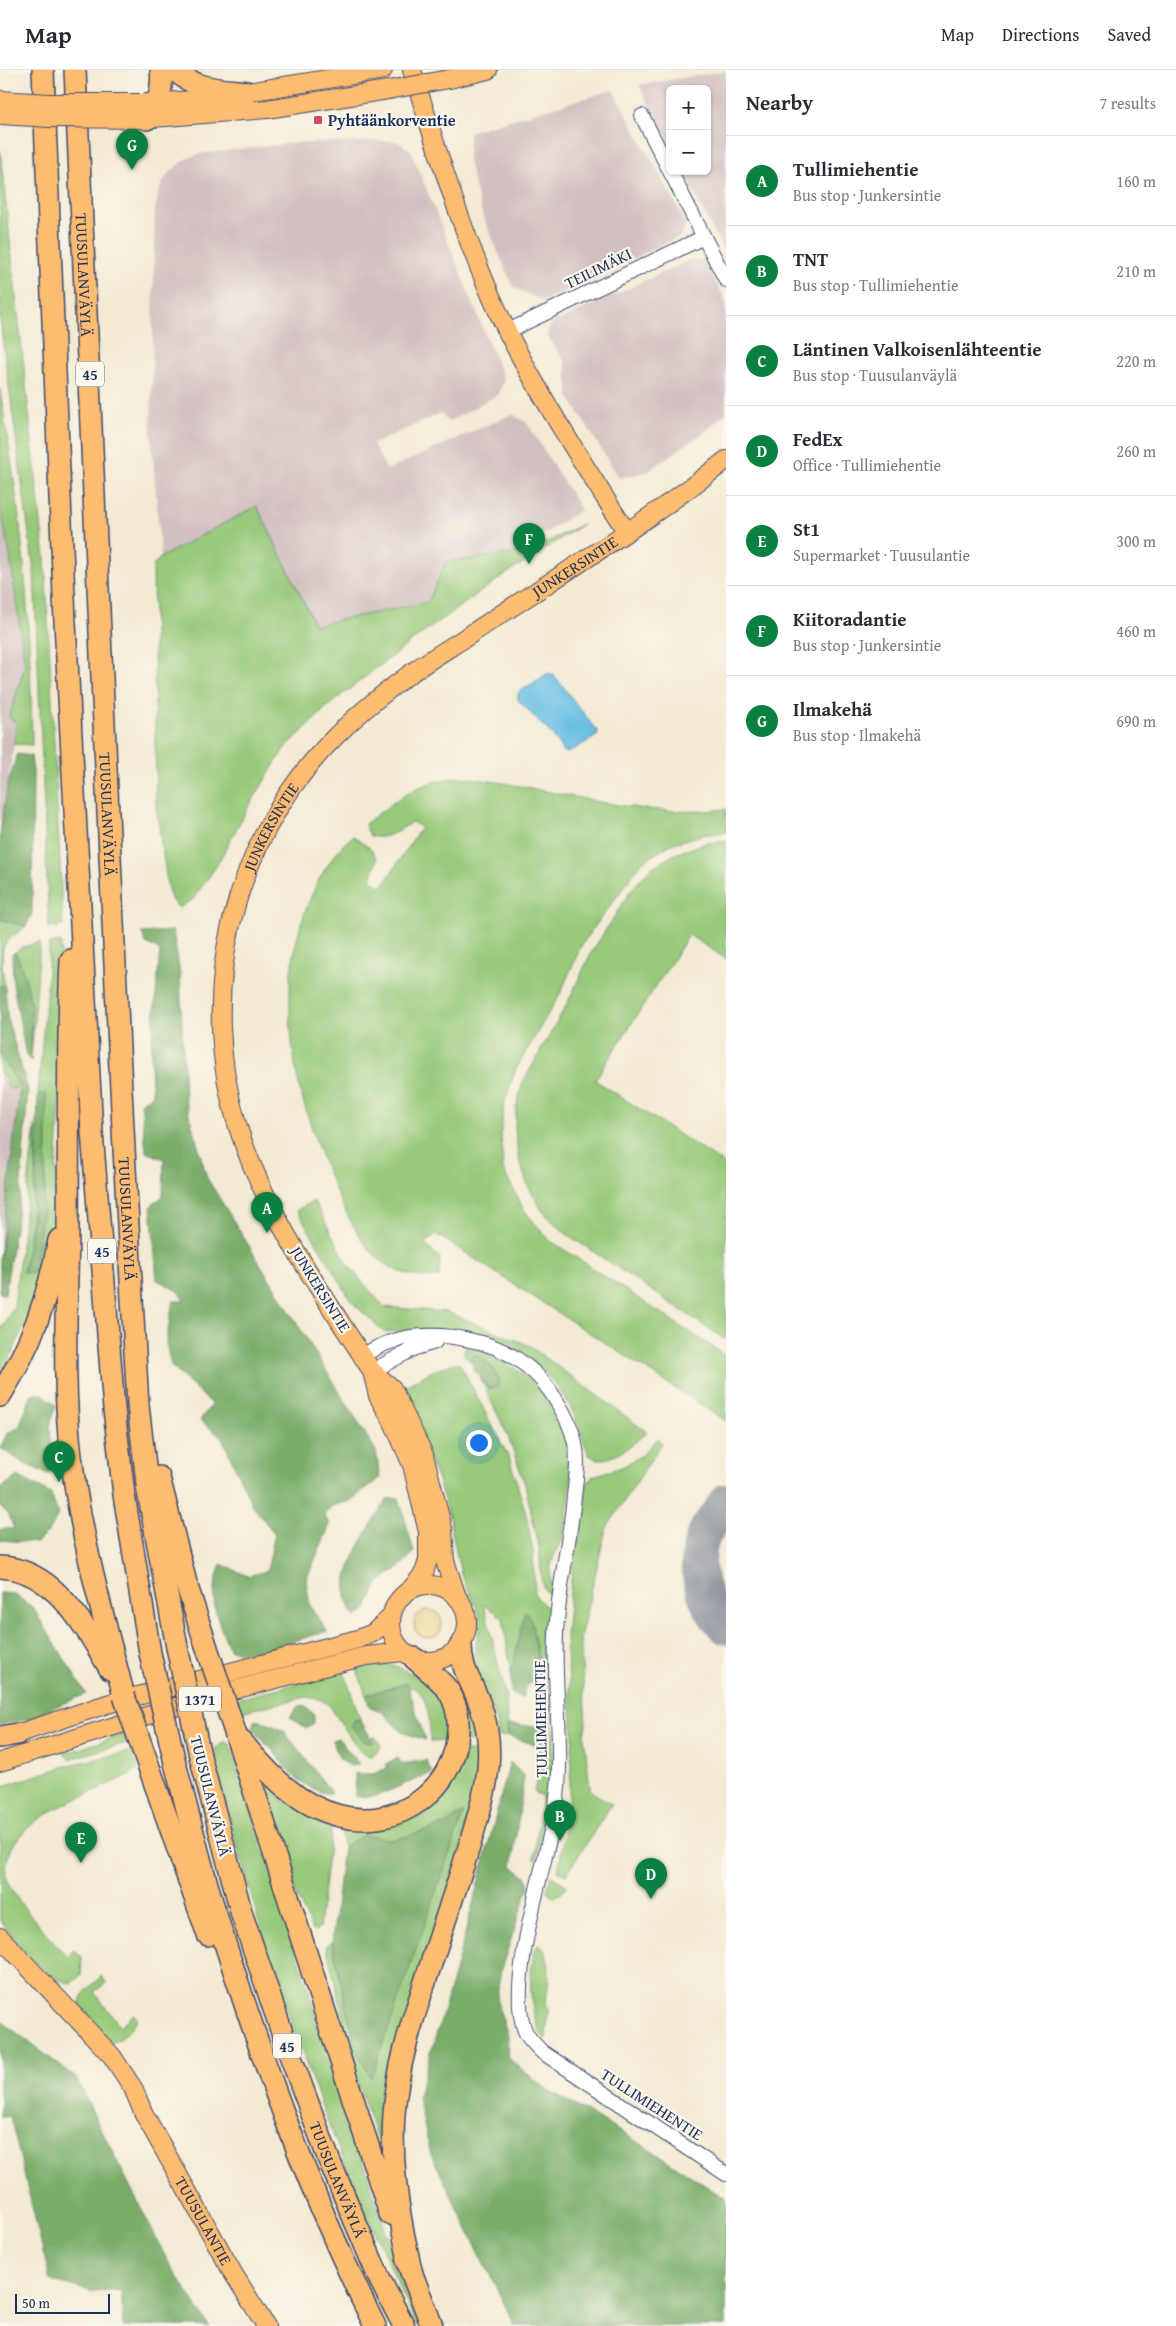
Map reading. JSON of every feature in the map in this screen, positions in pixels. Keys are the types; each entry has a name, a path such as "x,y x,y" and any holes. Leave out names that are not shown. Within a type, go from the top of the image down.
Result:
{"highway":[{"name":"TUUSULANVÄYLÄ","path":"43,70 65,622 92,1132 114,1409 124,1495 150,1652 175,1763 218,1922 262,2055 306,2172 359,2294 375,2326"},
{"name":"TUUSULANVÄYLÄ","path":"75,70 104,677 108,848 138,1405 148,1492 176,1647 200,1756 242,1916 286,2044 329,2160 380,2280 404,2326"},
{"path":"146,111 162,80 161,70"},
{"path":"175,70 182,77 198,85 213,89 247,92"},
{"path":"78,847 68,1033 66,1394 71,1455 81,1524 112,1666 228,1992 262,2055"},
{"path":"0,1396 24,1357 41,1314 68,1193"},
{"path":"138,1405 186,1583 389,2213 432,2326"},
{"path":"0,1567 22,1569 38,1578 54,1591 88,1632 112,1666"},
{"path":"412,2274 401,2227 394,2161 393,2127 396,2087 410,2028 472,1835 486,1784 489,1757 487,1725 479,1700 464,1669 461,1645"},
{"path":"236,1735 283,1786 301,1799 328,1813 352,1819 373,1819 389,1816 408,1809 439,1785 454,1756 458,1739 456,1711 448,1690 409,1655"}],"main road":[{"path":"0,100 146,111 226,98 247,92 383,70"},
{"path":"412,70 458,212 508,331 538,389 626,531"},
{"path":"0,115 50,118 146,111 267,109 388,90 488,70"},
{"name":"JUNKERSINTIE","path":"410,1590 424,1573 428,1560 428,1532 412,1465 393,1422 378,1396 367,1364 274,1211 238,1128 228,1089 221,1046 219,1001 225,948 235,908 250,864 270,824 299,779 330,742 363,712 408,676 626,531 726,460"},
{"name":"JUNKERSINTIE","path":"367,1364 392,1388 424,1456 443,1529 445,1561 456,1594"},
{"path":"432,1586 456,1594 462,1601 469,1619 468,1628 461,1645 454,1653 440,1659 424,1661 409,1655 394,1640 391,1617 394,1606 410,1590 432,1586"},
{"name":"1371","path":"6,1736 107,1704 358,1639 373,1633 391,1617"},
{"name":"1371","path":"0,1762 210,1696 366,1656 409,1655"},
{"name":"TUUSULANTIE","path":"0,1937 64,2006 84,2037 144,2114 233,2273 266,2326"}],"street":[{"path":"642,116 666,163"},
{"path":"672,175 726,280"},
{"name":"TEILIMÄKI","path":"508,331 704,237"},
{"name":"TULLIMIEHENTIE","path":"367,1364 377,1346 391,1341 441,1336 458,1337 494,1347 523,1363 544,1381 565,1415 571,1429 577,1455 572,1523 556,1632 560,1771 555,1815 521,1965 521,2010 527,2035 542,2052 726,2174"},
{"name":"TULLIMIEHENTIE","path":"367,1364 415,1348 458,1337"}],"shaded area":[{"path":"726,71 726,256 685,175 711,175 711,85 666,85 666,137 639,85"},
{"path":"613,90 687,224 681,236 543,301 513,287 483,217 468,161 469,132"},
{"path":"397,141 411,151 504,380 499,394 448,422 441,413 373,444 387,470 512,414 527,423 581,510 511,554 446,562 428,602 315,625 257,507 161,557 151,431 155,210 163,181 171,171 185,160 198,154 294,143"},
{"path":"692,259 704,261 726,302 726,413 704,432 647,472 619,478 569,397 565,362 547,335 551,324"},
{"path":"0,506 10,555 25,666 9,717 17,723 0,836"},
{"path":"0,1053 20,1087 0,1258"}],"green space":[{"path":"0,150 45,559 63,926 49,928 34,571 0,320"},
{"path":"0,389 17,501 25,574 32,745 14,744 17,724 9,717 25,666 10,555 0,506"},
{"path":"257,506 315,625 428,602 446,562 511,554 541,545 583,524 500,578 409,643 329,705 284,749 246,811 217,865 193,899 179,908 172,901 168,889 156,806 153,566 161,557"},
{"path":"17,754 31,756 33,772 32,914 26,926 0,919 0,836 7,787"},
{"path":"459,777 492,781 626,806 693,811 726,809 726,832 702,835 671,844 642,862 582,944 561,992 516,1069 504,1103 501,1133 503,1170 524,1210 548,1239 726,1356 726,1421 436,1234 424,1244 440,1258 439,1277 411,1275 385,1264 371,1251 357,1232 332,1182 304,1105 293,1049 290,987 295,947 301,926 316,885 339,850 353,836 371,849 377,859 371,879 382,887 421,827 412,822 392,834 376,837 370,836 365,824 398,799 419,787 444,779"},
{"path":"726,841 726,959 689,935 595,1080 726,1165 726,1340 565,1233 543,1212 527,1184 518,1156 515,1129 516,1109 522,1084 569,1000 591,953 632,889 651,868 675,854 706,843"},
{"path":"0,919 26,926 5,944 3,949 2,959 5,987 0,986"},
{"path":"173,931 180,974 185,1100 207,1178 376,1451 380,1478 350,1501 332,1506 324,1515 330,1525 306,1580 310,1606 327,1631 250,1654 230,1650 220,1627 214,1598 217,1577 221,1564 248,1576 267,1571 275,1534 252,1505 222,1438 200,1420 212,1404 171,1366 166,1343 173,1301 184,1301 177,1290 157,1280 151,1206 163,1196 164,1159 146,1152 141,1102 152,1096 151,1050 160,951 145,942 142,933"},
{"path":"40,942 31,1061 32,1031 29,993 15,952 23,947"},
{"path":"61,942 60,1097 55,1195 50,1243 34,1305 0,1380 0,1332 14,1306 35,1125 36,1167 28,1249 23,1272 45,1192 46,1095 38,1094 49,944"},
{"path":"15,952 26,980 31,1005 31,1061 26,1056 13,984 12,954"},
{"path":"0,986 5,987 8,1021 28,1090 20,1196 5,1294 0,1293 0,1258 20,1087 0,1053"},
{"path":"0,1053 20,1087 9,1089 5,1078 0,1072"},
{"path":"38,1094 46,1094 47,1140 43,1207 32,1274 23,1272 28,1250 33,1206"},
{"path":"314,1201 348,1265 384,1307 447,1312 528,1345 647,1432 620,1453 604,1459 596,1458 589,1455 573,1412 561,1393 548,1376 516,1350 477,1334 456,1330 433,1329 384,1332 352,1302 297,1210"},
{"path":"465,1347 503,1361 521,1372 549,1401 560,1419 567,1438 571,1458 568,1508 562,1542 556,1551 551,1567 550,1576 553,1592 550,1596 544,1589 541,1579 540,1552 525,1484 508,1436 481,1380 489,1389 471,1357 471,1362 464,1355"},
{"path":"474,1354 486,1361 492,1368 500,1380 498,1387 490,1389 480,1378 471,1361 471,1356"},
{"path":"455,1363 460,1364 510,1460 526,1514 533,1552 535,1595 549,1611 543,1648 554,1740 552,1772 537,1859 534,1859 542,1796 534,1792 540,1763 535,1745 549,1726 545,1692 531,1620 518,1647 511,1673 503,1618 484,1604 506,1698 508,1736 499,1737 495,1718 475,1668 475,1646 479,1631 479,1613 461,1574 449,1517 438,1480 399,1390 428,1373"},
{"path":"32,1394 43,1394 56,1405 50,1426 53,1468 48,1474 25,1464 0,1448 7,1434 19,1427"},
{"path":"657,1439 662,1443 606,1529 580,1638 586,1724 584,1735 590,1788 592,1792 612,1804 566,1875 558,1871 568,1813 573,1736 566,1637 572,1571 581,1528 587,1484 593,1476 622,1467 642,1455"},
{"path":"18,1476 51,1494 58,1514 51,1529 37,1543 0,1540 0,1529 14,1529 9,1515 0,1506 0,1489"},
{"path":"399,1498 414,1552 400,1567 379,1582 367,1609 356,1617 349,1606 346,1592 351,1564 365,1535 387,1499"},
{"path":"0,1593 14,1594 33,1608 86,1694 34,1718 0,1725"},
{"path":"525,1611 531,1620 542,1678 526,1686 522,1698 511,1693 511,1673"},
{"path":"386,1664 396,1666 423,1680 438,1693 445,1708 448,1741 430,1742 429,1720 423,1696 414,1686 409,1689 407,1683 366,1695 357,1669"},
{"path":"344,1671 360,1719 353,1721 372,1742 371,1738 373,1736 381,1745 378,1751 370,1756 363,1754 359,1750 329,1705 319,1699 306,1697 240,1712 234,1700"},
{"path":"408,1683 425,1740 402,1731 379,1710 370,1708 366,1695"},
{"path":"461,1687 475,1719 480,1741 463,1742 456,1690"},
{"path":"298,1706 305,1707 314,1714 314,1723 306,1728 290,1717"},
{"path":"360,1719 373,1742 364,1741 351,1726 353,1721"},
{"path":"260,1720 284,1731 332,1793 313,1789 300,1781 285,1767 253,1728 254,1721"},
{"path":"507,1725 549,1726 535,1745 508,1736"},
{"path":"124,1734 126,1743 70,1759 64,1754"},
{"path":"338,1738 359,1764 351,1766 340,1760 332,1740"},
{"path":"224,1742 230,1744 388,2238 423,2326 418,2326 355,2187 312,2080 287,2010 255,1908 217,1769 215,1749"},
{"path":"133,1751 138,1769 121,1779 56,1809 35,1822 19,1837 8,1856 6,1879 10,1888 67,1957 74,1950 82,1957 81,1975 72,1984 61,1981 32,1959 0,1921 0,1787 69,1765"},
{"path":"462,1751 480,1751 479,1769 386,2165 344,2043 343,2016 326,1945 332,1942 356,2050 463,1813 447,1824 394,1840 363,1835 343,1847 340,1824 386,1825"},
{"path":"398,1758 401,1764 426,1760 432,1773 376,1796 355,1797 355,1773 373,1774 387,1768 387,1763"},
{"path":"510,1762 524,1776 512,1867 526,1876 529,1886 501,1969 497,1996 508,2036 507,2057 545,2088 648,2148 726,2199 726,2326 515,2326 430,2152 418,2096 453,1979"},
{"path":"260,1778 332,1822 319,1928 315,1931 312,1929 296,1895"},
{"path":"464,1812 371,2078 356,2050 332,1942 343,1847 363,1835 394,1840 447,1824"},
{"path":"551,1876 566,1885 562,1893 554,1897 547,1891"},
{"path":"538,1944 547,1956 549,1973 546,2006 548,2009 546,2040 540,2032 536,2021 531,1994 532,1965"},
{"path":"102,1976 106,1983 94,1992 120,2026 134,2014 137,2019 121,2038 108,2043 80,2008 81,1998"},
{"path":"0,2020 75,2077 166,2258 209,2326 123,2326 121,2290 94,2292 50,2280 10,2116 0,2116"}],"sand":[{"path":"428,1610 438,1614 442,1624 438,1634 428,1638 418,1634 414,1624 418,1614"}],"water":[{"path":"548,673 554,675 598,732 597,736 569,752 564,753 554,737 518,700 518,693"}],"taxiway":[{"path":"726,1501 703,1537 699,1561 699,1573 706,1597 711,1608 726,1627"}],"place":[{"name":"Pyhtäänkorventie","path":"318,120"},
{"name":"Ilmakehä","path":"132,170"},
{"name":"Kiitoradantie","path":"529,564"},
{"name":"Tullimiehentie","path":"267,1233"},
{"name":"Läntinen Valkoisenlähteentie","path":"59,1482"},
{"name":"TNT","path":"560,1841"},
{"name":"St1","path":"81,1863"},
{"name":"FedEx","path":"651,1899"}]}
